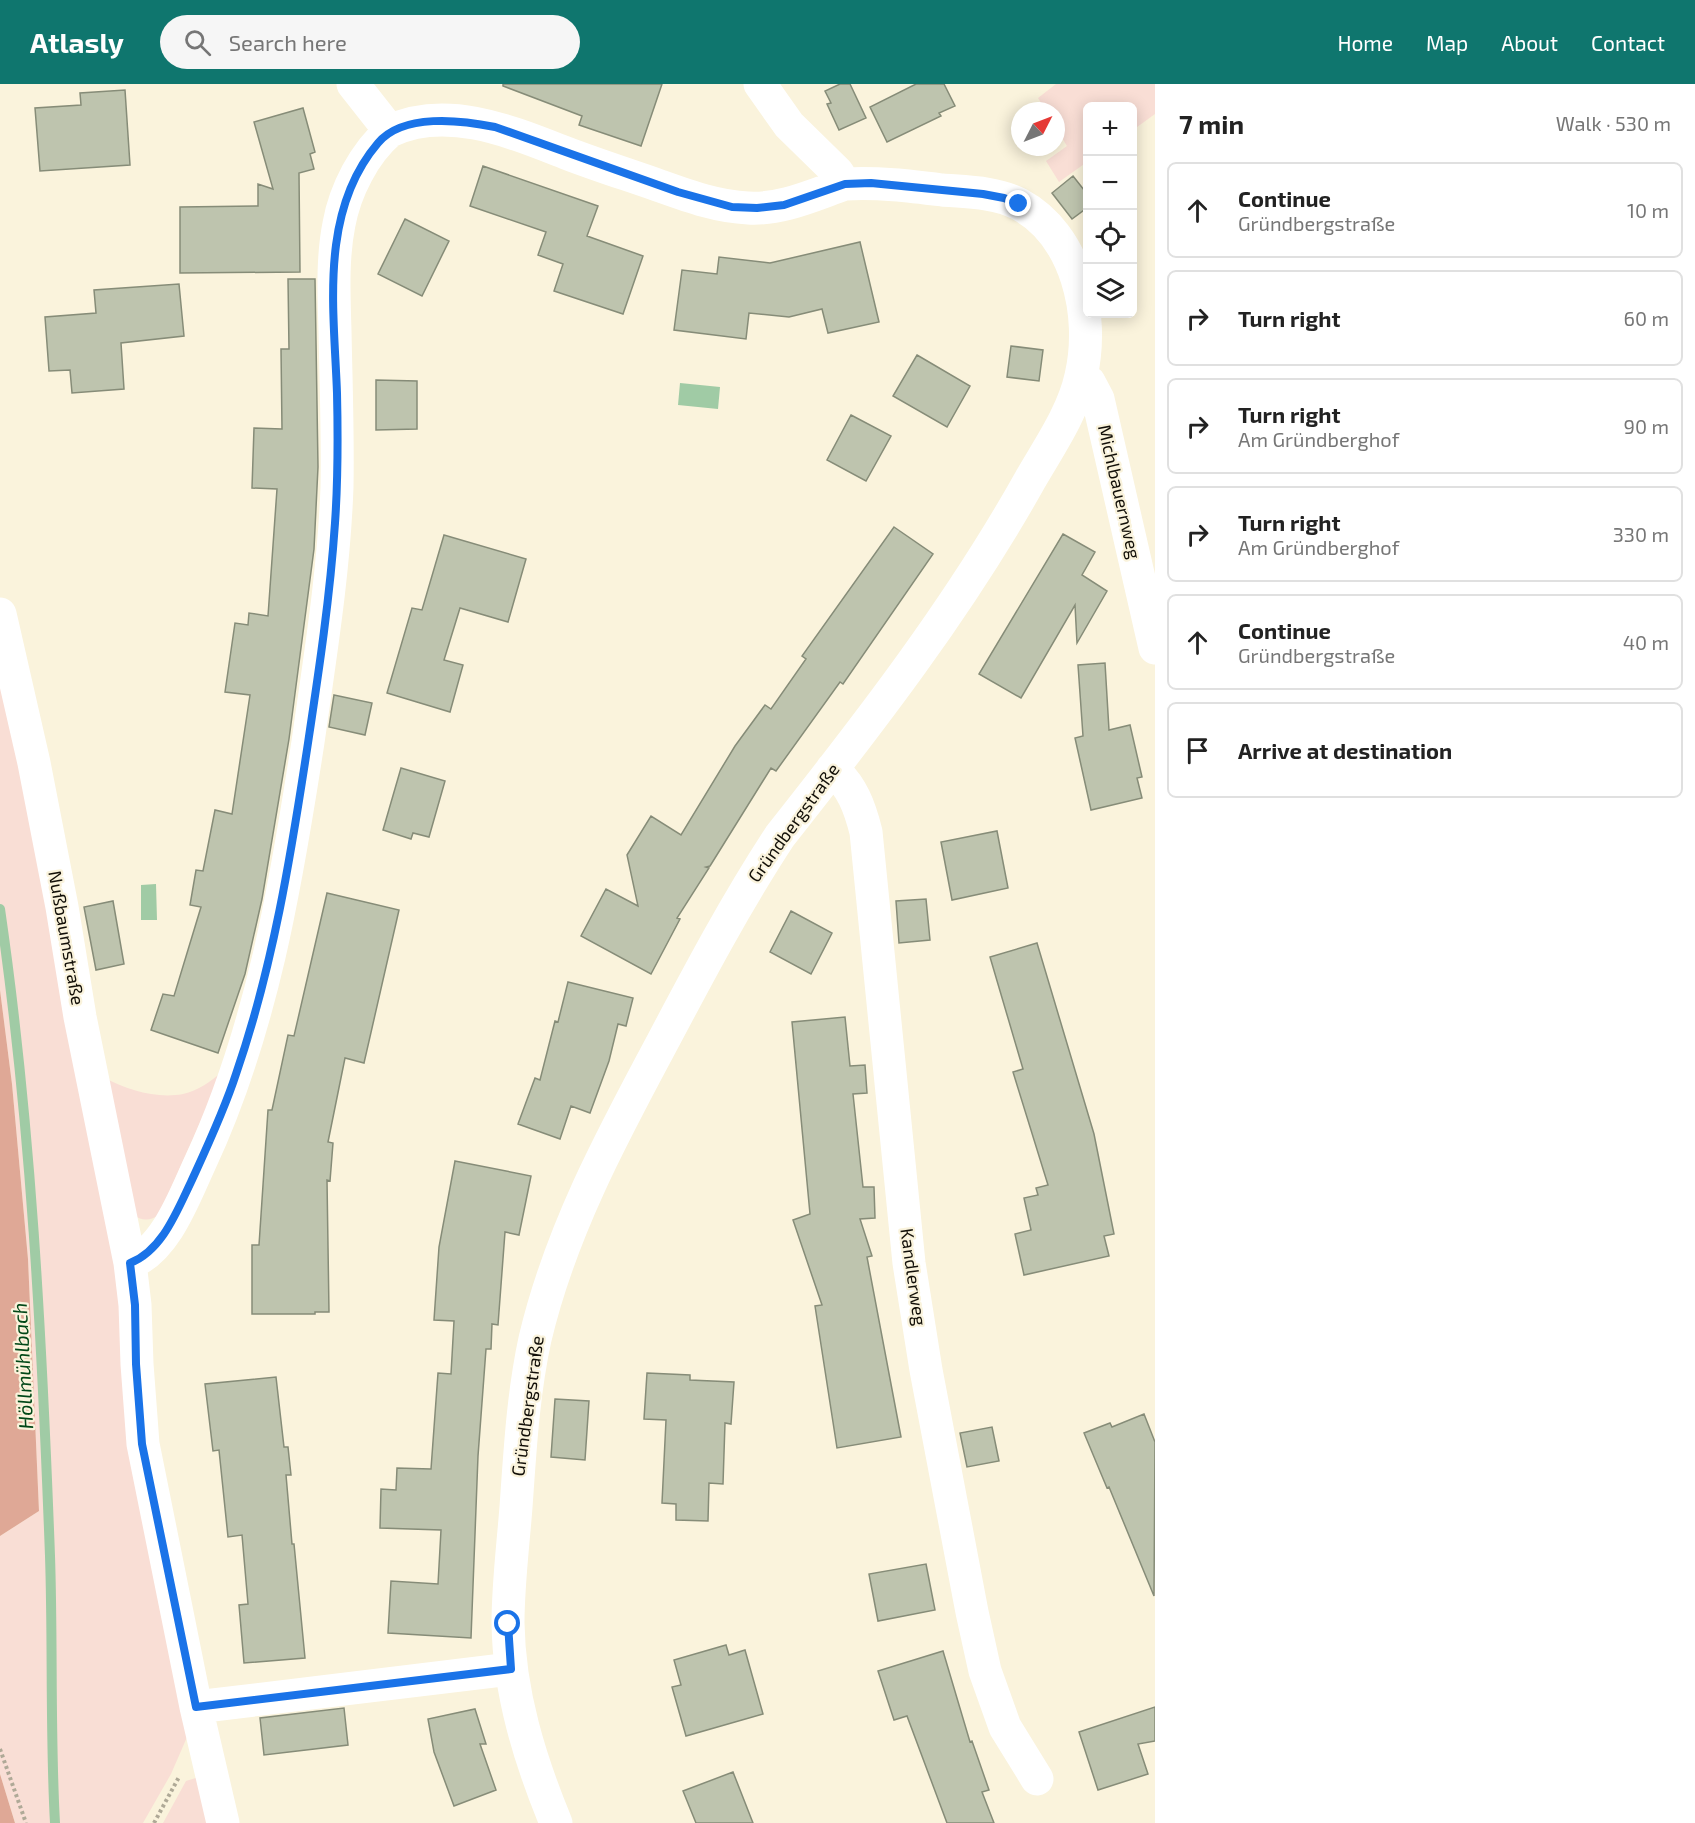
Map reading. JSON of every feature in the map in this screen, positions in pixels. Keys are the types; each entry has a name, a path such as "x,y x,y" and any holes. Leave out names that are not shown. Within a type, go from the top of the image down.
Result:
{"street":[{"path":"130,1263 143,1256 155,1245 170,1223 196,1171 236,1074 264,984 283,894 328,606 337,485 334,284 336,241 347,195 368,156 390,131 353,84"},
{"path":"760,84 789,125 837,172 845,184"},
{"name":"Gründbergstraße","path":"390,131 399,127 440,121 479,124 517,134 678,192 732,207 757,208 784,205 845,184 891,184 983,194 1011,201 1034,214 1064,248 1080,285 1085,321 1081,377 1068,412 979,567 918,656 775,844 713,946 616,1128 561,1249 538,1330 528,1377 508,1624 511,1669 531,1757 556,1823"},
{"name":"Michlbauernweg","path":"1081,377 1089,382 1098,399 1155,648"},
{"name":"Nußbaumstraße","path":"0,614 34,763 62,907 80,1017 130,1263 135,1305 142,1444 196,1707 223,1823"},
{"name":"Kandlerweg","path":"832,769 850,788 860,808 866,832 909,1263 926,1370 972,1612 986,1671 1005,1727 1037,1779"},
{"path":"196,1707 511,1669"}],"path":[{"path":"0,1749 26,1823"},
{"path":"153,1823 180,1776 195,1760 207,1755"}],"shaded area":[{"path":"1056,84 1155,84 1155,114 1137,127 1137,102 1083,102 1083,165 1059,182 1046,161 1053,156 1065,156 1067,146 1065,143 1065,102 1040,102 1038,98"},
{"path":"680,383 720,387 718,409 678,405"},
{"path":"0,663 98,1168 191,1728 171,1774 143,1823 15,1823 0,1774 0,1536 39,1511 28,1259 12,1084 0,990"},
{"path":"156,884 157,920 141,920 141,885"},
{"path":"0,990 12,1084 28,1259 39,1511 0,1536"},
{"path":"223,1071 159,1215 146,1220 133,1215 105,1078 142,1092 173,1095 189,1093"},
{"path":"0,1774 15,1823 0,1823"},
{"path":"199,1777 211,1823 163,1823 186,1781"}],"building":[{"path":"503,84 662,84 641,146 579,125 582,116 503,86"},
{"path":"840,84 850,84 866,118 839,130 827,104 831,103 825,91"},
{"path":"916,84 944,84 955,106 939,113 941,116 887,142 870,107"},
{"path":"125,90 130,165 40,171 35,108 81,105 80,93"},
{"path":"303,108 315,152 310,154 314,169 299,173 300,272 180,273 180,207 258,206 258,184 273,189 254,122"},
{"path":"483,166 598,206 587,236 643,256 623,314 554,291 563,264 538,255 546,232 470,206"},
{"path":"1073,176 1083,189 1083,211 1072,219 1052,193"},
{"path":"405,219 449,241 422,296 378,274"},
{"path":"860,242 879,322 828,333 822,309 789,317 749,313 746,339 674,330 682,270 717,274 719,257 770,263"},
{"path":"288,279 315,279 318,467 314,549 289,739 262,899 245,974 218,1053 151,1030 163,994 174,996 201,907 190,905 196,870 203,871 215,810 232,814 250,695 225,692 235,623 248,625 249,613 268,616 277,489 252,488 254,428 282,429 281,349 289,349"},
{"path":"179,284 184,336 121,343 124,389 72,393 70,370 49,371 45,317 96,313 94,290"},
{"path":"1011,346 1043,350 1039,381 1007,377"},
{"path":"917,355 970,386 947,427 893,396"},
{"path":"376,380 417,381 417,429 376,430"},
{"path":"851,415 891,436 866,481 827,460"},
{"path":"894,527 933,554 843,684 840,682 776,771 771,768 710,866 706,867 709,868 677,918 680,919 651,974 581,936 606,889 638,906 627,855 651,816 681,835 735,746 765,705 771,709 806,659 802,656"},
{"path":"1063,534 1095,552 1082,575 1107,591 1077,643 1075,605 1021,698 979,674"},
{"path":"444,535 526,559 508,622 460,608 444,660 463,665 450,712 387,693 412,608 422,610"},
{"path":"1105,663 1109,730 1130,725 1142,777 1137,778 1142,798 1091,810 1075,738 1083,736 1078,665"},
{"path":"334,695 372,703 365,735 329,727"},
{"path":"401,768 445,781 429,837 413,833 411,839 383,830"},
{"path":"997,831 1008,888 952,900 941,842"},
{"path":"327,893 399,910 364,1063 345,1058 328,1142 333,1143 330,1181 327,1180 329,1312 252,1314 252,1245 259,1245 268,1110 272,1110 288,1035 294,1036"},
{"path":"926,899 930,940 899,943 896,901"},
{"path":"113,901 124,964 96,970 84,907"},
{"path":"791,911 832,933 811,974 770,952"},
{"path":"1037,943 1094,1134 1114,1234 1104,1236 1109,1256 1024,1275 1015,1234 1031,1230 1024,1198 1038,1195 1036,1188 1048,1185 1013,1072 1023,1069 990,957"},
{"path":"568,982 633,998 626,1026 618,1024 609,1061 590,1113 571,1106 560,1139 518,1124 535,1078 540,1080"},
{"path":"845,1017 850,1066 865,1065 867,1093 853,1094 863,1187 874,1187 875,1218 860,1219 872,1256 867,1257 901,1437 837,1448 815,1306 822,1305 793,1220 810,1214 792,1022"},
{"path":"455,1161 531,1176 519,1235 505,1232 498,1325 492,1324 491,1349 486,1349 478,1456 471,1638 388,1633 391,1581 438,1584 441,1530 380,1528 381,1489 396,1490 397,1468 431,1469 438,1373 451,1374 454,1321 434,1320 439,1247"},
{"path":"647,1373 690,1375 690,1380 734,1382 731,1424 725,1423 723,1484 709,1483 708,1521 676,1520 676,1504 662,1503 666,1420 644,1419"},
{"path":"276,1377 284,1447 288,1447 291,1475 286,1475 305,1658 244,1663 239,1605 248,1604 242,1535 228,1537 219,1450 213,1451 205,1384"},
{"path":"555,1399 589,1401 585,1460 551,1457"},
{"path":"1144,1414 1155,1442 1154,1596 1084,1433 1110,1423 1112,1427"},
{"path":"992,1427 999,1461 967,1467 960,1433"},
{"path":"926,1564 935,1610 878,1621 869,1574"},
{"path":"726,1645 729,1655 745,1650 763,1714 686,1736 672,1687 681,1685 674,1660"},
{"path":"943,1651 970,1742 972,1741 989,1790 982,1792 994,1823 947,1823 907,1716 894,1720 878,1671"},
{"path":"1155,1707 1155,1741 1138,1744 1148,1774 1098,1790 1079,1732"},
{"path":"344,1708 348,1745 264,1755 260,1718"},
{"path":"475,1709 486,1744 480,1744 496,1790 454,1806 434,1752 428,1719"},
{"path":"733,1772 753,1823 696,1823 683,1791"}],"waterway":[{"name":"Höllmühlbach","path":"0,909 20,1070 39,1313 50,1556 55,1823"}],"route":[{"path":"508,1624 511,1669 196,1707 142,1444 136,1364 135,1305 130,1263 137,1261 150,1251 170,1223 222,1112 250,1033 264,984 298,809 324,638 335,523 337,400 334,259 339,224 347,195 376,144 390,131 399,127 425,123 459,121 495,127 678,192 732,207 757,208 784,205 845,184 871,183 983,194 1019,204"}]}
